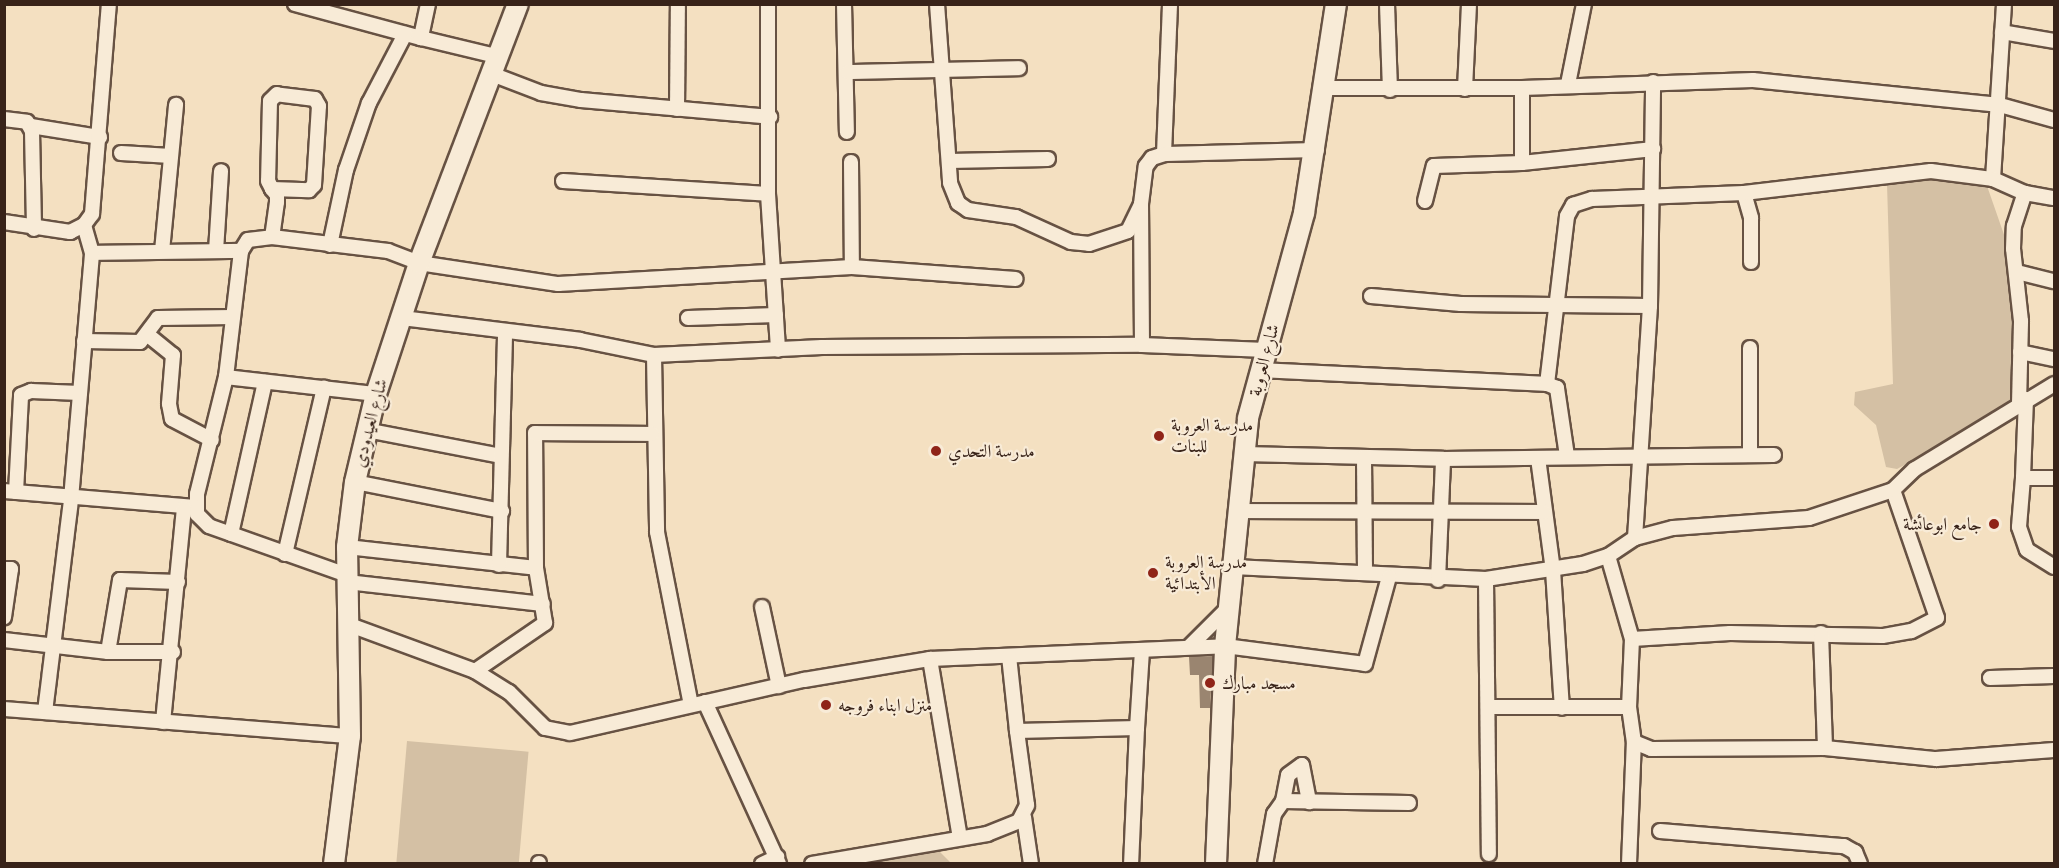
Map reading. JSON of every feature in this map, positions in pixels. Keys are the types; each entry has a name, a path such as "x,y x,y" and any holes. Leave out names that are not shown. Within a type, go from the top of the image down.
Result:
{"street":[{"path":"4,222 34,229 70,232 84,225 93,208 109,4"},
{"path":"295,4 421,38 493,65 541,93 770,117"},
{"path":"421,38 428,4"},
{"name":"شارع العيدودي","path":"334,864 350,736 347,547 355,482 366,430 419,263 518,4"},
{"path":"677,109 678,4"},
{"path":"768,4 770,117 768,194 778,350"},
{"path":"844,4 848,72 847,132"},
{"path":"937,4 945,70 952,192 968,210 1016,217 1071,242 1089,244 1119,236 1128,231 1141,204"},
{"path":"1164,154 1170,4"},
{"name":"شارع العروبة","path":"1216,864 1225,646 1244,454 1261,370 1317,150 1327,88 1336,4"},
{"path":"1387,4 1390,90"},
{"path":"1465,89 1469,4"},
{"path":"1568,84 1584,4"},
{"path":"1993,179 2000,105 2004,4"},
{"path":"2002,32 2055,41"},
{"path":"330,245 346,170 369,103 405,34"},
{"path":"848,72 1019,69"},
{"path":"1327,88 1390,90 1522,88 1568,84 1763,80 2000,105 2055,120"},
{"path":"1635,538 1643,457 1650,306 1653,82"},
{"path":"1522,88 1522,164"},
{"path":"272,189 309,190 314,185 319,106 315,99 277,94 270,101 272,189 277,202 272,237"},
{"path":"162,251 176,105"},
{"path":"4,119 31,126 100,137"},
{"path":"31,126 34,229"},
{"path":"1425,201 1434,166 1522,164 1653,149"},
{"path":"1142,345 1141,204 1146,166 1164,154 1317,150"},
{"path":"121,153 171,156"},
{"path":"949,161 1048,159"},
{"path":"851,162 852,267"},
{"path":"216,251 221,171"},
{"path":"1547,384 1560,305 1567,216 1573,205 1592,199 1744,193 1931,171 1993,179 2025,193 2055,198"},
{"path":"562,181 768,194"},
{"path":"1744,193 1751,218 1751,262"},
{"path":"2025,193 2014,226 2022,401 2023,478 2019,527 2027,550 2055,567"},
{"path":"45,712 71,499 92,253 84,225"},
{"path":"163,722 178,582 190,507 212,440 226,377 241,250 248,240 272,237 388,251 419,263 558,284 772,269 852,267 1016,279"},
{"path":"92,253 241,250"},
{"path":"2017,272 2055,281"},
{"path":"1371,296 1461,304 1650,306"},
{"path":"688,318 776,315"},
{"path":"84,341 135,343 148,335 155,318 233,317"},
{"path":"402,318 505,333 580,340 654,355 778,350 1142,345 1266,350"},
{"path":"499,565 505,333"},
{"path":"148,335 173,355 172,419 212,440"},
{"path":"1750,348 1750,454"},
{"path":"2020,352 2055,359"},
{"path":"654,355 652,434 661,564 690,705"},
{"path":"1261,370 1547,384 1557,388 1567,456"},
{"path":"226,377 376,394"},
{"path":"231,534 265,382"},
{"path":"1233,567 1365,573 1438,580 1486,579 1553,570 1608,556 1635,538 1699,524 1809,518 1893,490 1915,469 2022,401 2055,384"},
{"path":"285,554 324,388"},
{"path":"80,393 25,392 19,399 11,419 10,492 71,499 190,507 209,526 347,578 543,604"},
{"path":"366,430 501,456"},
{"path":"475,671 542,628 543,604 536,568 535,433 652,434"},
{"path":"1244,454 1443,459 1774,455"},
{"path":"1364,457 1365,573"},
{"path":"1538,458 1543,512 1553,570 1562,708"},
{"path":"1438,580 1443,459"},
{"path":"2023,478 2055,478"},
{"path":"355,482 502,512"},
{"path":"1632,639 1821,633 1882,636 1911,631 1937,618 1893,490"},
{"path":"1238,512 1366,511 1442,515 1543,512"},
{"path":"347,547 536,568"},
{"path":"1608,556 1632,639 1629,706 1634,742 1629,864"},
{"path":"4,569 11,570 4,617"},
{"path":"350,625 475,671 508,692 538,722 558,732 779,686 930,660 1225,646 1365,664 1389,577"},
{"path":"1486,579 1489,854"},
{"path":"108,652 120,580 178,582"},
{"path":"1189,647 1229,607"},
{"path":"762,608 779,686"},
{"path":"1821,633 1825,748"},
{"path":"4,640 108,652 172,652"},
{"path":"1131,864 1142,651"},
{"path":"1009,656 1024,817 1031,864"},
{"path":"930,660 960,838"},
{"path":"1990,678 2055,676"},
{"path":"705,702 778,860 762,864"},
{"path":"1489,707 1629,706"},
{"path":"4,709 350,736"},
{"path":"1017,731 1137,728"},
{"path":"1634,742 1651,749 1825,748 1936,759 2055,750"},
{"path":"1265,864 1274,814 1282,801 1288,775 1302,765 1309,802"},
{"path":"1282,801 1409,803"},
{"path":"812,864 1006,829 1024,817"},
{"path":"1660,831 1844,846 1855,852 1860,864"}],"shaded area":[{"path":"1938,178 1986,183 2017,272 2019,404 1897,469 1886,467 1876,425 1854,405 1855,392 1893,384 1887,184"},
{"path":"407,741 529,752 519,864 396,863"},
{"path":"938,850 951,863 851,864 865,860"}],"building":[{"name":"مسجد مبارك","path":"1213,656 1210,708 1200,708 1199,675 1190,675 1189,657"}],"place":[{"name":"مدرسة العروبة للبنات","path":"1159,436"},
{"name":"مدرسة التحدي","path":"936,451"},
{"name":"جامع ابوعائشة","path":"1994,524"},
{"name":"مدرسة العروبة الأبتدائية","path":"1153,573"},
{"name":"مسجد مبارك","path":"1210,683"},
{"name":"منزل ابناء فروجه","path":"826,705"}]}
